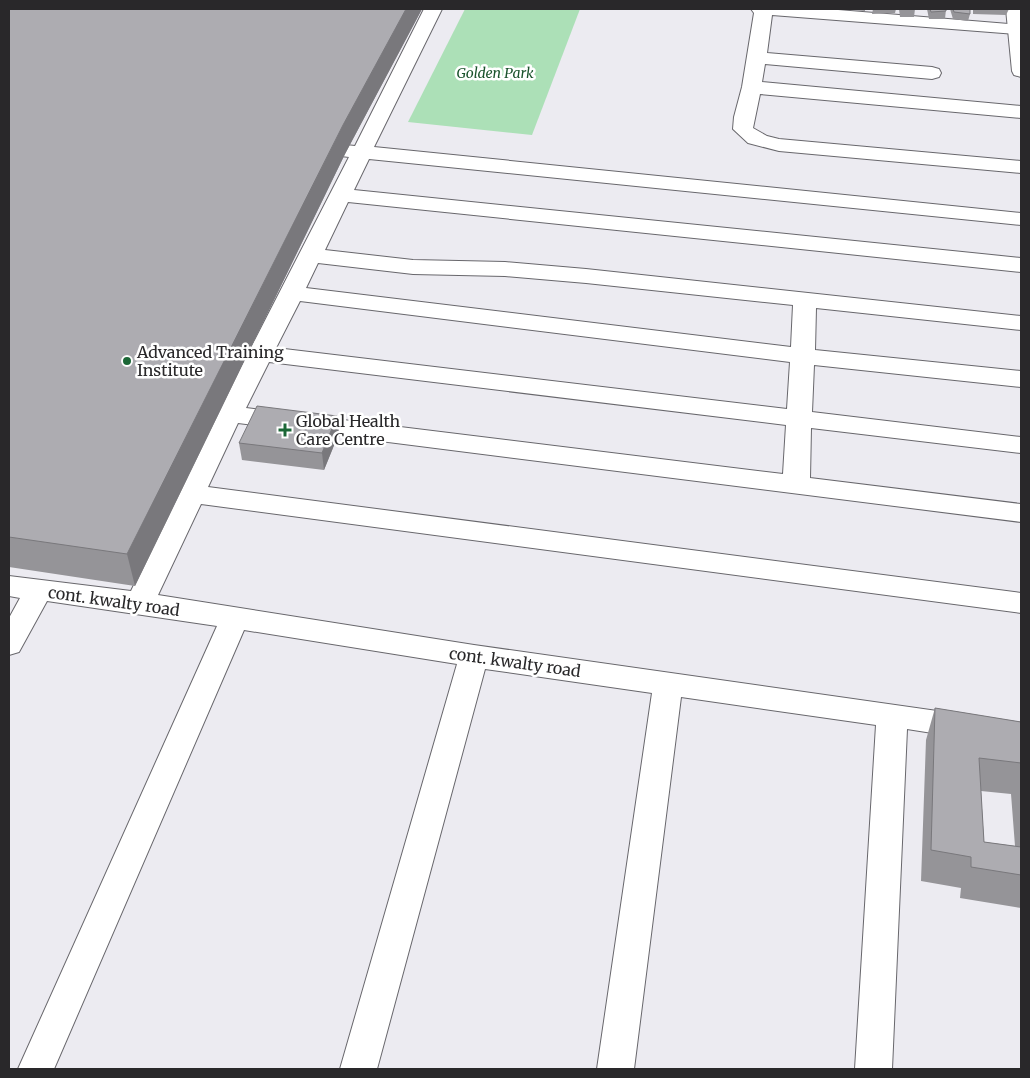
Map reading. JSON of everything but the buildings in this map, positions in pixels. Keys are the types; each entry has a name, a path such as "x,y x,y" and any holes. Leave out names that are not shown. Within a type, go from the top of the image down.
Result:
{"street":[{"path":"140,603 230,414 342,195 433,9"},
{"path":"760,9 1016,29"},
{"path":"764,9 752,87 744,117 743,129 749,136 760,142 1021,167"},
{"path":"1015,9 1021,61"},
{"path":"757,58 932,73"},
{"path":"752,87 1021,112"},
{"path":"294,146 362,151 1021,219"},
{"path":"342,195 1021,265"},
{"path":"310,255 413,267 505,269 568,274 1021,323"},
{"path":"292,293 801,356 1021,379"},
{"path":"796,485 805,299"},
{"path":"262,354 1021,445"},
{"path":"230,414 1021,513"},
{"path":"192,494 1021,603"},
{"name":"cont. kwalty road","path":"9,586 140,603 474,656 1021,735"},
{"path":"9,644 38,591"},
{"path":"36,1069 234,618"},
{"path":"358,1069 474,656"},
{"path":"616,1069 668,684"},
{"path":"874,1069 892,715"}],"green space":[{"name":"Golden Park","path":"465,9 580,9 532,135 408,122"}],"place":[{"name":"Advanced Training Institute","path":"127,361"},
{"name":"Global Health Care Centre","path":"285,430"}]}
